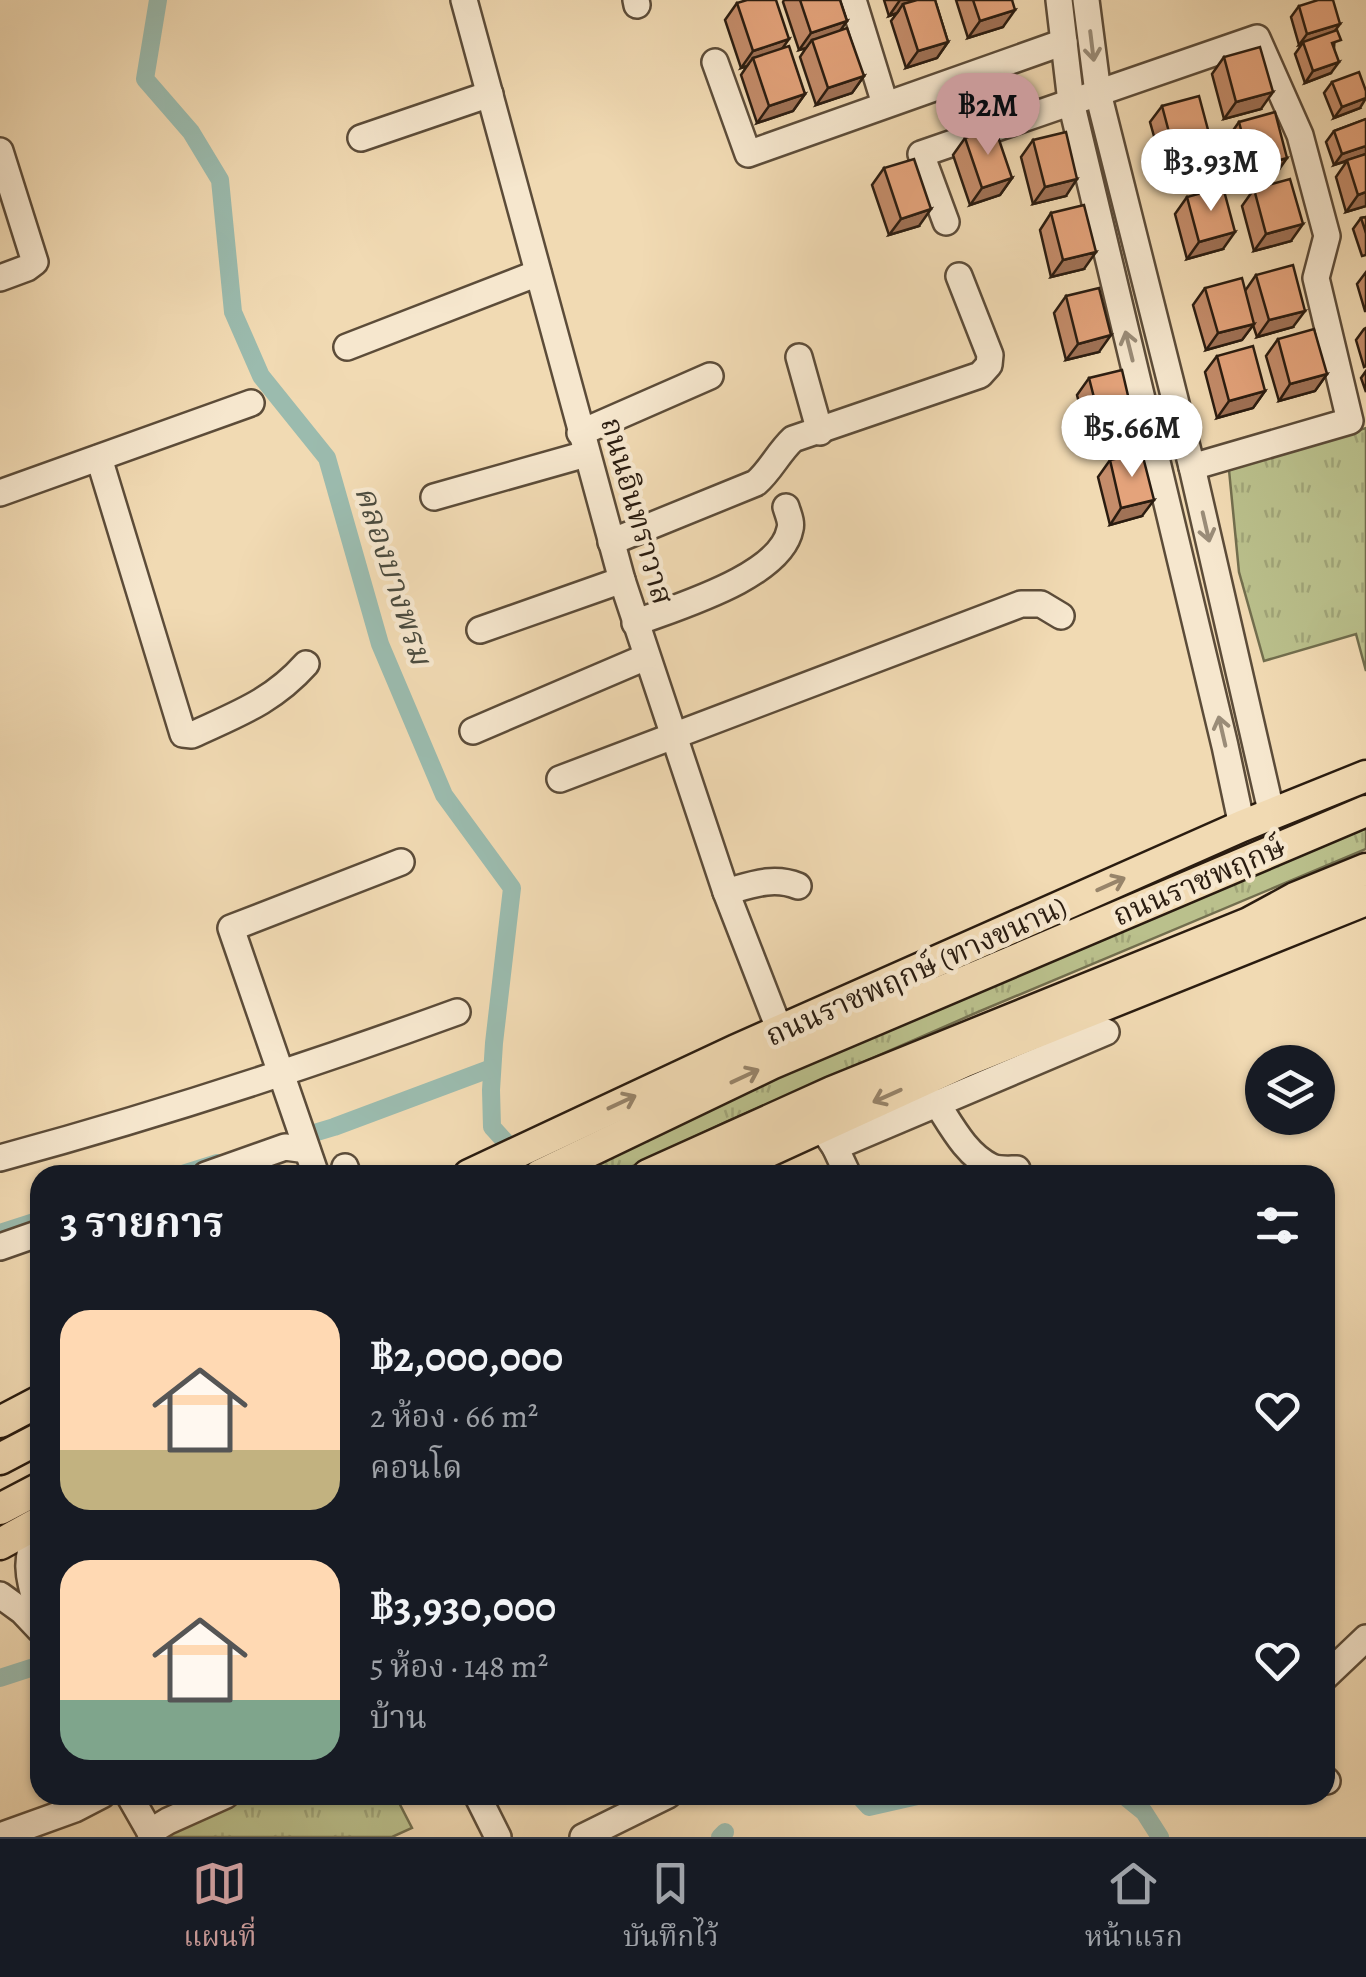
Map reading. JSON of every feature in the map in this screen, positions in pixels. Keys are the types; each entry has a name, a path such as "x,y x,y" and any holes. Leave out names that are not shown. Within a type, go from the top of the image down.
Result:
{"main road":[{"name":"ถนนราชพฤกษ์ (ทางขนาน)","path":"489,1165 1242,826 1366,776"},
{"path":"1243,862 1260,842 1366,795"},
{"name":"ถนนราชพฤกษ์","path":"560,1165 771,1064 1366,811"},
{"name":"ถนนราชพฤกษ์","path":"670,1165 832,1092 1249,923 1295,898 1366,868"},
{"path":"1249,923 1308,910 1366,891"},
{"path":"745,1165 827,1136 963,1062 1366,900"},
{"path":"0,1422 30,1406"},
{"path":"0,1460 30,1444"},
{"path":"0,1509 30,1493"},
{"path":"0,1544 30,1529"}],"street":[{"name":"ถนนอินทราวาส","path":"464,0 635,623 726,892 780,1031"},
{"path":"853,0 885,104"},
{"path":"1059,0 1071,102 1242,826"},
{"path":"1086,0 1098,93 1192,467 1272,815"},
{"path":"946,222 921,154 1257,38 1300,135 1326,236 1316,278 1350,421 1192,467"},
{"path":"715,62 748,154 1064,42"},
{"path":"361,138 490,94"},
{"path":"0,152 10,215 35,262 0,278"},
{"path":"347,347 538,274"},
{"path":"611,542 756,484 770,472 778,453 793,439 980,375 989,365 990,355 959,276"},
{"path":"799,357 820,432"},
{"path":"434,497 583,444 710,376"},
{"path":"0,493 251,402"},
{"path":"98,458 183,734 192,735 259,705 306,664"},
{"path":"635,623 748,577 778,554 792,525 786,507"},
{"path":"480,630 622,580"},
{"path":"560,779 1021,604 1041,604 1061,616"},
{"path":"473,732 646,656"},
{"path":"313,1165 231,928 401,862"},
{"path":"726,892 764,882 798,886"},
{"path":"0,1158 202,1101 457,1012"},
{"path":"843,1165 827,1136 936,1102 1106,1032"},
{"path":"936,1102 958,1137 989,1165"},
{"path":"236,1165 305,1143"},
{"path":"0,1246 30,1236"},
{"path":"30,1547 30,1575"},
{"path":"0,1595 30,1620"},
{"path":"1335,1667 1366,1638"},
{"path":"0,1836 83,1805"},
{"path":"133,1805 145,1832 204,1805"},
{"path":"482,1805 498,1837"},
{"path":"582,1837 648,1805"}],"green space":[{"path":"1366,428 1366,671 1356,634 1264,661 1239,572 1229,470"},
{"path":"1366,826 1366,849 978,1012 635,1165 593,1165 816,1059"},
{"path":"216,1805 400,1805 412,1828 392,1837 167,1837 164,1831"}],"building":[{"path":"776,0 789,39 753,51 737,3"},
{"path":"800,0 840,0 847,21 811,33"},
{"path":"935,0 948,42 918,51 903,4"},
{"path":"973,0 1012,0 1015,10 980,21"},
{"path":"1333,0 1340,24 1307,34 1299,6"},
{"path":"847,28 864,76 828,88 812,40"},
{"path":"1337,30 1341,40 1332,43 1339,62 1313,71 1303,42"},
{"path":"789,46 805,94 769,106 753,58"},
{"path":"1260,47 1273,92 1236,102 1224,57"},
{"path":"1359,72 1366,98 1342,107 1332,82"},
{"path":"1199,96 1211,141 1174,151 1162,106"},
{"path":"1275,112 1287,158 1251,168 1239,122"},
{"path":"1366,119 1366,146 1342,154 1334,131"},
{"path":"995,128 1012,178 982,188 965,138"},
{"path":"1066,132 1077,179 1045,187 1033,140"},
{"path":"1366,154 1366,192 1358,195 1347,160"},
{"path":"914,159 931,209 901,219 884,168"},
{"path":"1290,179 1303,224 1266,234 1254,189"},
{"path":"1223,187 1235,232 1199,242 1187,197"},
{"path":"1084,205 1096,252 1063,260 1051,213"},
{"path":"1293,265 1305,311 1269,320 1256,275"},
{"path":"1242,278 1254,324 1218,333 1205,288"},
{"path":"1099,288 1111,335 1078,344 1066,296"},
{"path":"1314,329 1327,374 1290,384 1278,339"},
{"path":"1253,346 1265,391 1229,401 1217,356"},
{"path":"1122,370 1133,417 1101,425 1089,378"},
{"path":"1142,453 1154,500 1121,508 1110,460"}],"waterway":[{"name":"คลองบางพรม","path":"158,0 145,79 191,132 220,180 233,312 261,376 327,458 380,644 444,795 512,888 494,1043 492,1127 521,1159"},
{"path":"294,1139 492,1068"},
{"path":"211,1165 217,1163"},
{"path":"0,1233 30,1223"},
{"path":"0,1678 30,1668"},
{"name":"คลองบางพรม","path":"867,1805 878,1805"},
{"name":"คลองบางพรม","path":"1135,1805 1160,1837"},
{"path":"720,1837 725,1832"}]}
